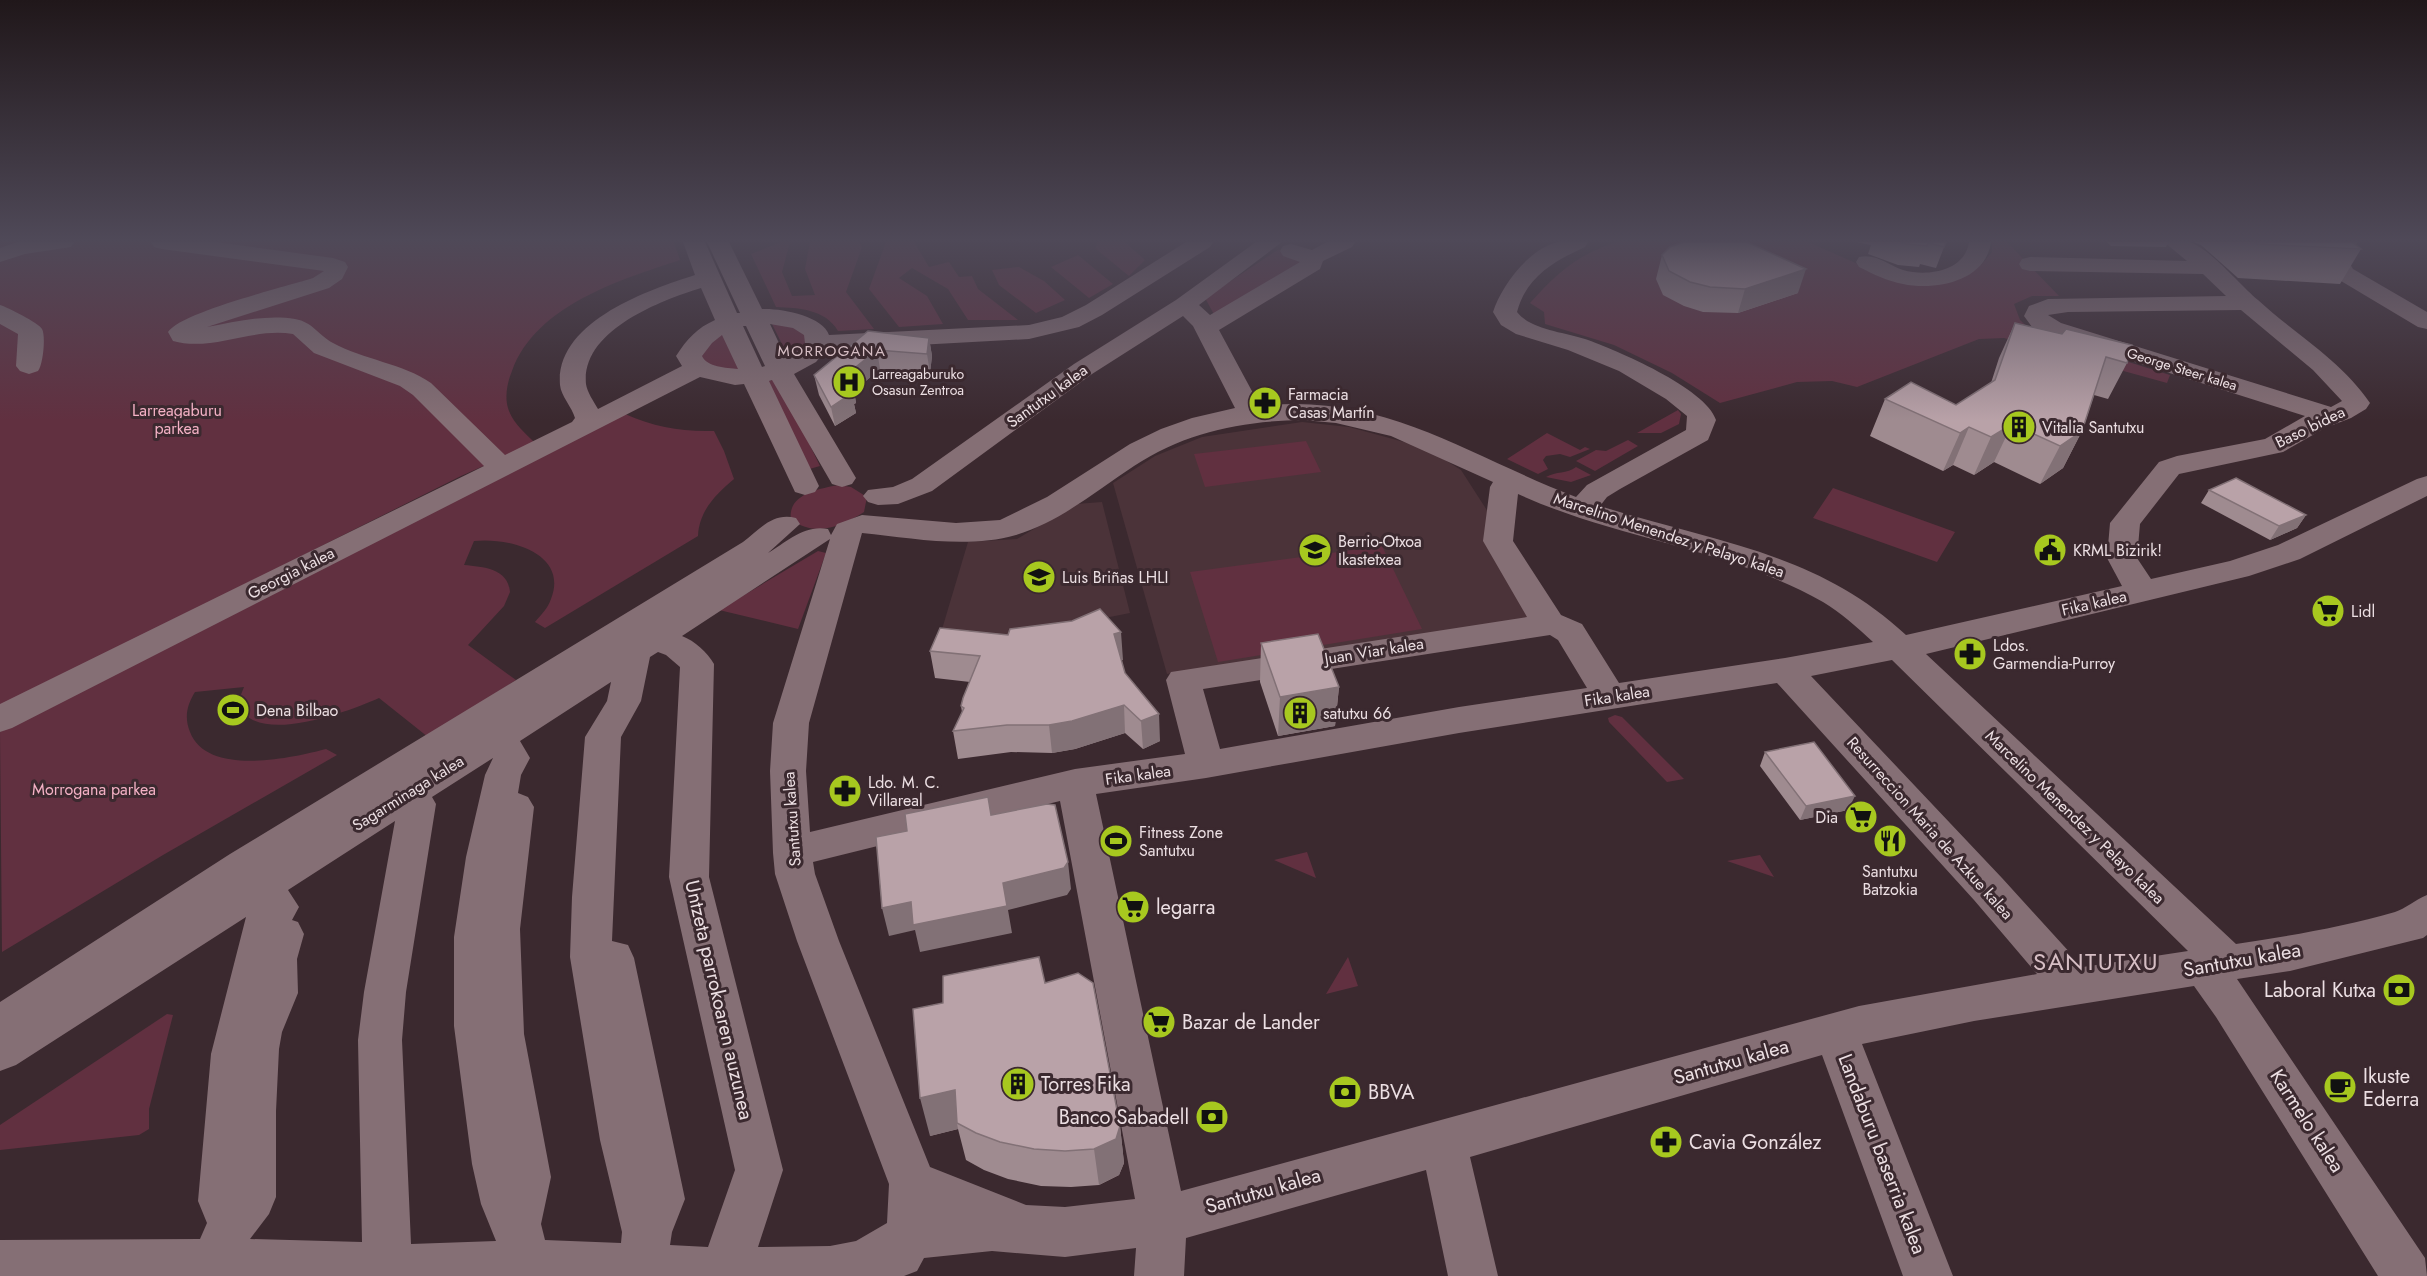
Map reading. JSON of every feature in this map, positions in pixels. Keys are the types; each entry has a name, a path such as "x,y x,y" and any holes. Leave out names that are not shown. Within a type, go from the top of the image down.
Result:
{"street":[{"path":"262,302 201,321 180,332 182,336 189,338 256,326 279,325 302,329 323,348 410,380 422,389 501,468"},
{"path":"584,420 573,388 572,372 575,362 589,339 628,308 642,302"},
{"path":"720,302 804,486"},
{"path":"750,302 781,371 820,444 842,478"},
{"path":"818,343 1017,333 1070,322 1109,302"},
{"name":"Santutxu kalea","path":"878,496 898,495 922,485 1083,369 1189,302"},
{"path":"1213,324 1250,302"},
{"path":"1507,302 1505,312 1510,320 1525,329 1577,345 1628,366 1693,406 1700,413 1702,420 1698,434 1604,487 1581,510"},
{"path":"2392,302 2427,322"},
{"name":"Baso bidea","path":"2146,592 2134,581 2122,558 2126,523 2169,468 2177,464 2273,446 2315,422 2357,403 2334,376 2247,303"},
{"name":"George Steer kalea","path":"2247,303 2048,306 2037,311 2036,316 2052,328 2332,416"},
{"path":"1184,305 1203,322 1251,414"},
{"path":"0,312 31,331 28,366"},
{"path":"777,316 803,321 814,327 819,334 818,343 806,359 781,371 754,377 728,378 696,369 690,356 693,348 709,332 730,322 756,317 777,316"},
{"name":"Georgia kalea","path":"0,719 501,468 584,420 616,410 696,369"},
{"name":"Marcelino Menendez y Pelayo kalea","path":"828,528 991,531 1006,528 1037,514 1142,448 1203,424 1251,414 1307,412 1381,423 1422,438 1512,481 1581,510 1751,559 1796,577 1850,604 1899,648 2215,964"},
{"path":"842,478 865,484 878,496 877,506 871,516 828,528 781,517 781,508 785,500 804,486 823,480 842,478"},
{"name":"Fika kalea","path":"792,853 854,835 1075,783 1206,765 1459,720 1785,670 1899,648 2238,569 2289,552 2427,485"},
{"path":"1504,487 1498,541 1545,618 1542,619 1546,625 1560,626 1570,632 1610,697"},
{"name":"Santutxu kalea","path":"828,528 791,723 788,771 795,874 818,941 911,1176 979,1212 1039,1230"},
{"name":"Sagarminaga kalea","path":"0,1051 269,898 644,653 828,528"},
{"name":"Sagarminaga kalea","path":"0,1026 42,996 244,865 745,555 828,528"},
{"name":"Juan Viar kalea","path":"1206,765 1183,680 1546,625"},
{"name":"Untzeta parrokoaren auzunea","path":"644,653 678,647 697,664 689,877 759,1170 724,1273"},
{"path":"642,1250 661,1199 613,958 607,894 620,738 620,726 613,721 644,653"},
{"path":"218,1255 233,1054 269,898 417,804 509,754 644,653"},
{"name":"Resurreccion Maria de Azkue kalea","path":"1785,670 1988,889 2074,987"},
{"path":"509,754 485,857 475,937 476,1026 496,1164 505,1204 522,1255"},
{"path":"1075,783 1163,1220 1159,1276"},
{"path":"384,1268 387,1236 380,1040 385,992 417,804"},
{"name":"Santutxu kalea","path":"0,1265 152,1263 218,1255 419,1270 522,1255 642,1250 724,1273 830,1271 897,1257 924,1233 992,1227 1065,1232 1163,1220 1891,1018 1974,1002 2290,953 2421,928"},
{"name":"Karmelo kalea","path":"2215,964 2231,1004 2407,1276"},
{"name":"Landaburu baserria kalea","path":"1835,1032 1928,1276"},
{"path":"1443,1141 1473,1276"},
{"path":"897,1257 913,1211 911,1176"}],"shaded area":[{"name":"Berrio-Otxoa Ikastetxea","path":"1302,422 1349,427 1426,448 1461,470 1490,515 1541,617 1167,674 1113,483 1155,456 1202,437"},
{"name":"Luis Briñas LHLI","path":"1102,502 1130,613 1008,637 940,636 968,542 1017,539 1076,504"}],"green space":[{"name":"Larreagaburu parkea","path":"0,302 576,302 540,329 524,348 510,376 507,391 509,411 520,428 535,443 461,476 0,707"},
{"path":"773,302 853,302 874,329 838,331 833,324 819,314 802,309 776,307"},
{"path":"879,302 930,302 943,324 899,327"},
{"path":"956,302 994,302 1018,320 968,320"},
{"path":"1021,302 1062,302 1036,313"},
{"path":"1207,302 1245,302 1216,318"},
{"path":"2020,302 2014,304 2020,320 2033,332 2170,375 2167,383 2004,338 1979,339 1857,387 1832,381 1797,382 1720,403 1672,373 1614,345 1545,324 1544,312 1530,303"},
{"path":"771,322 797,326 811,342 792,364"},
{"path":"725,332 746,375 721,373 700,359 703,347"},
{"path":"775,379 781,386 820,466 806,470 769,391 769,381"},
{"path":"1678,410 1681,414 1679,424 1661,433 1637,433"},
{"name":"Morrogana parkea","path":"625,414 668,428 714,431 734,479 715,497 705,511 698,536 545,628 535,622 550,602 554,583 551,570 544,559 518,545 488,540 474,541 464,565 486,568 500,573 505,578 510,592 504,606 468,645 516,680 428,737 379,698 347,711 281,725 261,723 247,716 238,702 244,687 195,692 187,711 188,727 199,746 214,755 232,760 252,761 326,749 337,755 163,855 2,952 0,732"},
{"path":"1547,433 1580,450 1585,447 1590,449 1570,457 1560,454 1546,456 1543,460 1548,469 1538,474 1507,459"},
{"path":"1628,440 1638,446 1595,471 1576,461 1596,450 1606,451"},
{"path":"1306,441 1321,472 1205,487 1194,454"},
{"path":"1576,467 1591,475 1571,482 1546,477 1569,471"},
{"path":"838,485 851,487 867,497 864,512 837,526 819,529 800,525 791,520 791,511 799,499 814,491"},
{"path":"1833,488 1955,532 1937,562 1813,518"},
{"path":"1382,546 1422,629 1218,662 1190,572"},
{"path":"818,551 826,553 798,629 719,610"},
{"path":"1615,715 1622,717 1684,779 1667,782 1609,722 1608,718"},
{"path":"1307,852 1316,878 1274,860"},
{"path":"1760,855 1774,877 1727,861"},
{"path":"1348,957 1358,986 1326,994"},
{"path":"167,1014 173,1015 149,1109 149,1129 139,1135 0,1150 0,1125"}],"building":[{"path":"2015,323 2062,334 2066,329 2132,345 2127,363 2106,357 2082,431 2060,446 2012,424 1991,437 1969,427 1960,433 1885,399 1911,382 1956,405 1995,380"},
{"path":"868,331 929,338 927,354 877,350 846,375 852,384 848,386 852,393 831,407 814,375"},
{"path":"2236,478 2306,515 2279,526 2209,490"},
{"path":"1100,609 1121,632 1114,634 1125,673 1159,714 1141,721 1124,705 1072,721 1049,725 1007,725 953,731 964,708 961,706 963,698 980,656 930,651 940,628 1008,635 1010,629 1072,621"},
{"path":"1318,634 1339,687 1280,697 1261,643"},
{"path":"1814,742 1855,796 1806,806 1765,752"},
{"path":"988,797 991,815 1047,804 1055,805 1068,862 1064,868 1003,883 1007,906 913,925 911,902 882,908 876,837 907,831 905,814"},
{"name":"Torres Fika","path":"1039,957 1045,983 1078,973 1093,983 1120,1126 1116,1139 1094,1149 1065,1151 1034,1149 1000,1142 957,1123 955,1090 920,1098 913,1009 943,1003 943,976"}],"place":[{"name":"Larreagaburuko Osasun Zentroa","path":"849,382"},
{"name":"Farmacia Casas Martín","path":"1265,403"},
{"name":"Vitalia Santutxu","path":"2019,427"},
{"name":"Berrio-Otxoa Ikastetxea","path":"1315,550"},
{"name":"KRML Bizirik!","path":"2050,550"},
{"name":"Luis Briñas LHLI","path":"1039,577"},
{"name":"Lidl","path":"2328,611"},
{"name":"Ldos. Garmendia-Purroy","path":"1970,654"},
{"name":"Dena Bilbao","path":"233,710"},
{"name":"satutxu 66","path":"1300,713"},
{"name":"Ldo. M. C. Villareal","path":"845,791"},
{"name":"Dia","path":"1861,817"},
{"name":"Fitness Zone Santutxu","path":"1116,841"},
{"name":"Santutxu Batzokia","path":"1890,841"},
{"name":"legarra","path":"1133,907"},
{"name":"Laboral Kutxa","path":"2399,990"},
{"name":"Bazar de Lander","path":"1159,1022"},
{"name":"Torres Fika","path":"1018,1084"},
{"name":"Ikuste Ederra","path":"2340,1087"},
{"name":"BBVA","path":"1345,1092"},
{"name":"Banco Sabadell","path":"1212,1117"},
{"name":"Cavia González","path":"1666,1142"}],"district":[{"name":"MORROGANA","path":"832,351"},
{"name":"SANTUTXU","path":"2096,961"}]}
